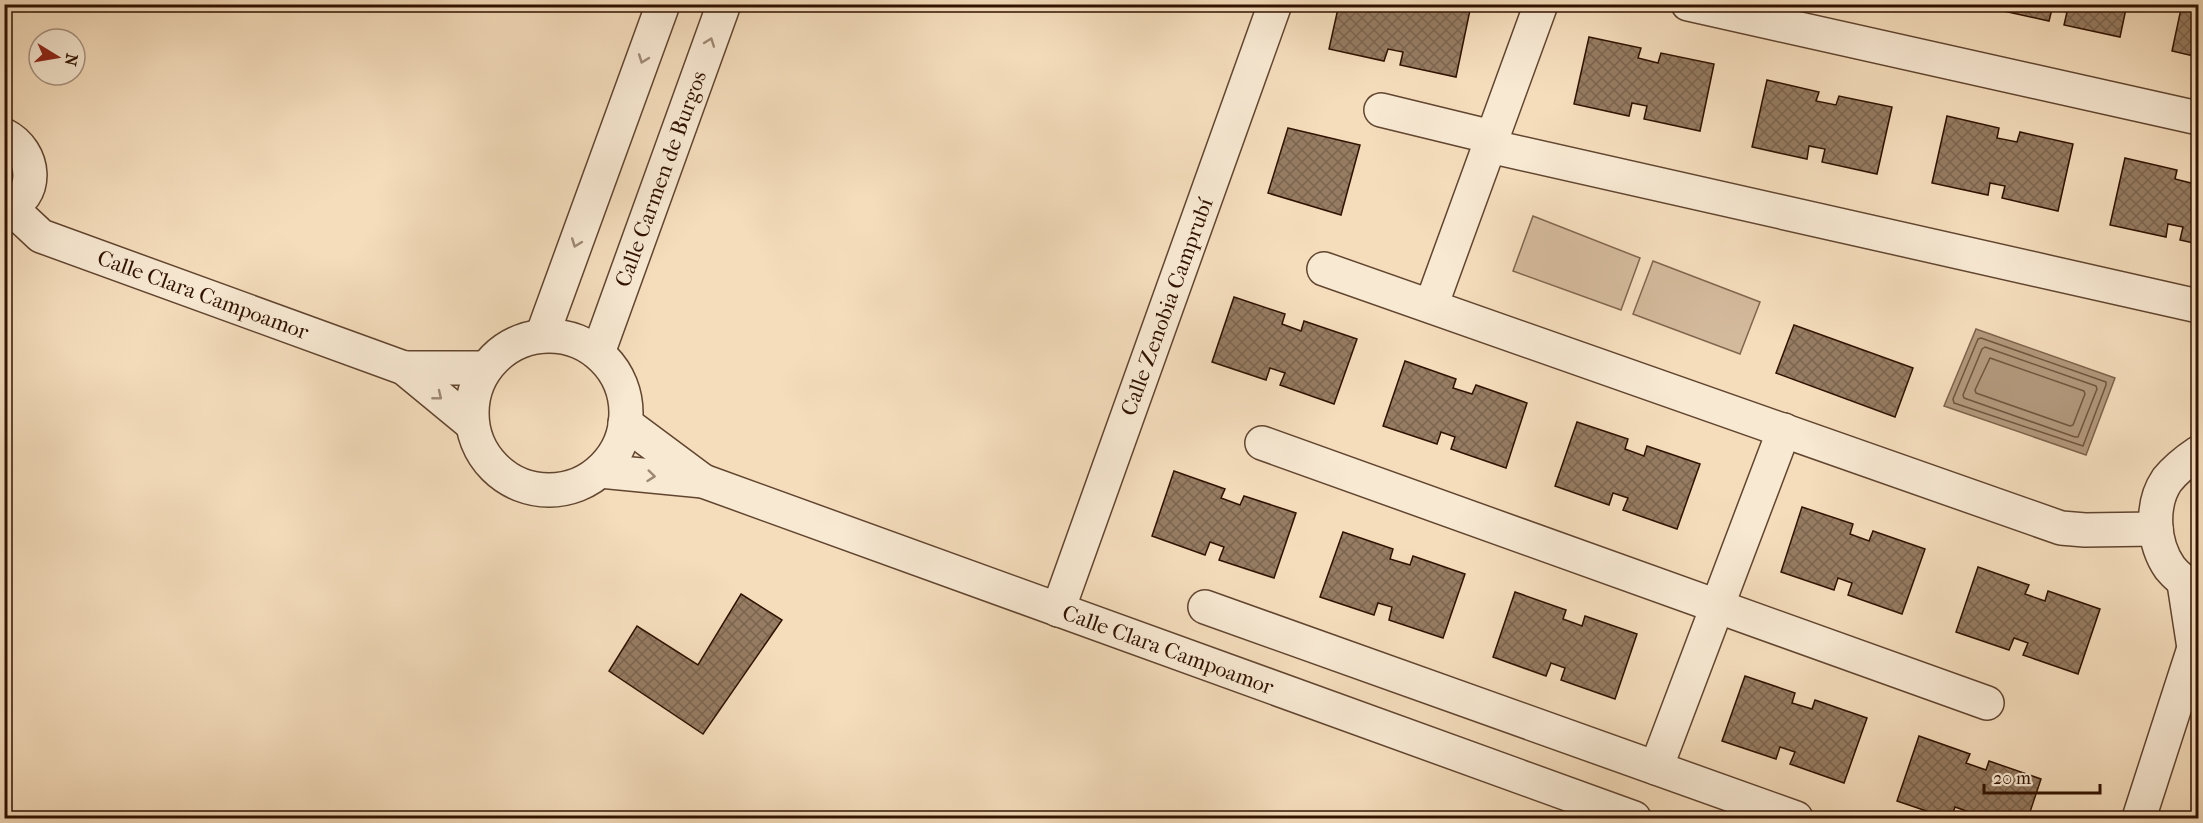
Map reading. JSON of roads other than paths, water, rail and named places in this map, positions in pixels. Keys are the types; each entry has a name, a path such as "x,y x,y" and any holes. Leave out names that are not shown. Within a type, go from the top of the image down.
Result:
{"street":[{"path":"542,336 663,4"},
{"name":"Calle Carmen de Burgos","path":"598,353 724,4"},
{"name":"Calle Zenobia Camprubí","path":"1058,610 1275,4"},
{"path":"1431,306 1541,4"},
{"path":"1688,4 2199,118"},
{"path":"1381,110 1491,142 2199,306"},
{"path":"4,135 17,142 30,163 27,188 21,199 8,209"},
{"name":"Calle Clara Campoamor","path":"8,209 41,236 404,369 472,424"},
{"path":"1324,269 2061,528 2156,529"},
{"path":"542,336 561,337 580,343 598,353 614,373 624,397 625,423 621,441 612,457 600,471 579,484 556,490 533,489 510,480 492,466 479,447 472,424 472,404 477,385 486,368 501,352 520,341 542,336"},
{"name":"Calle Clara Campoamor","path":"404,369 486,368"},
{"name":"Calle Clara Campoamor","path":"625,423 703,481"},
{"path":"1656,768 1784,430"},
{"path":"1262,443 1987,703"},
{"path":"2139,819 2196,645 2192,587 2170,568 2160,549 2156,529 2157,505 2166,482 2182,464 2199,453"},
{"name":"Calle Clara Campoamor","path":"600,471 703,481 1634,819"},
{"path":"1205,607 1796,819"}],"water":[{"path":"1976,329 2115,378 2086,455 1944,406"}]}
